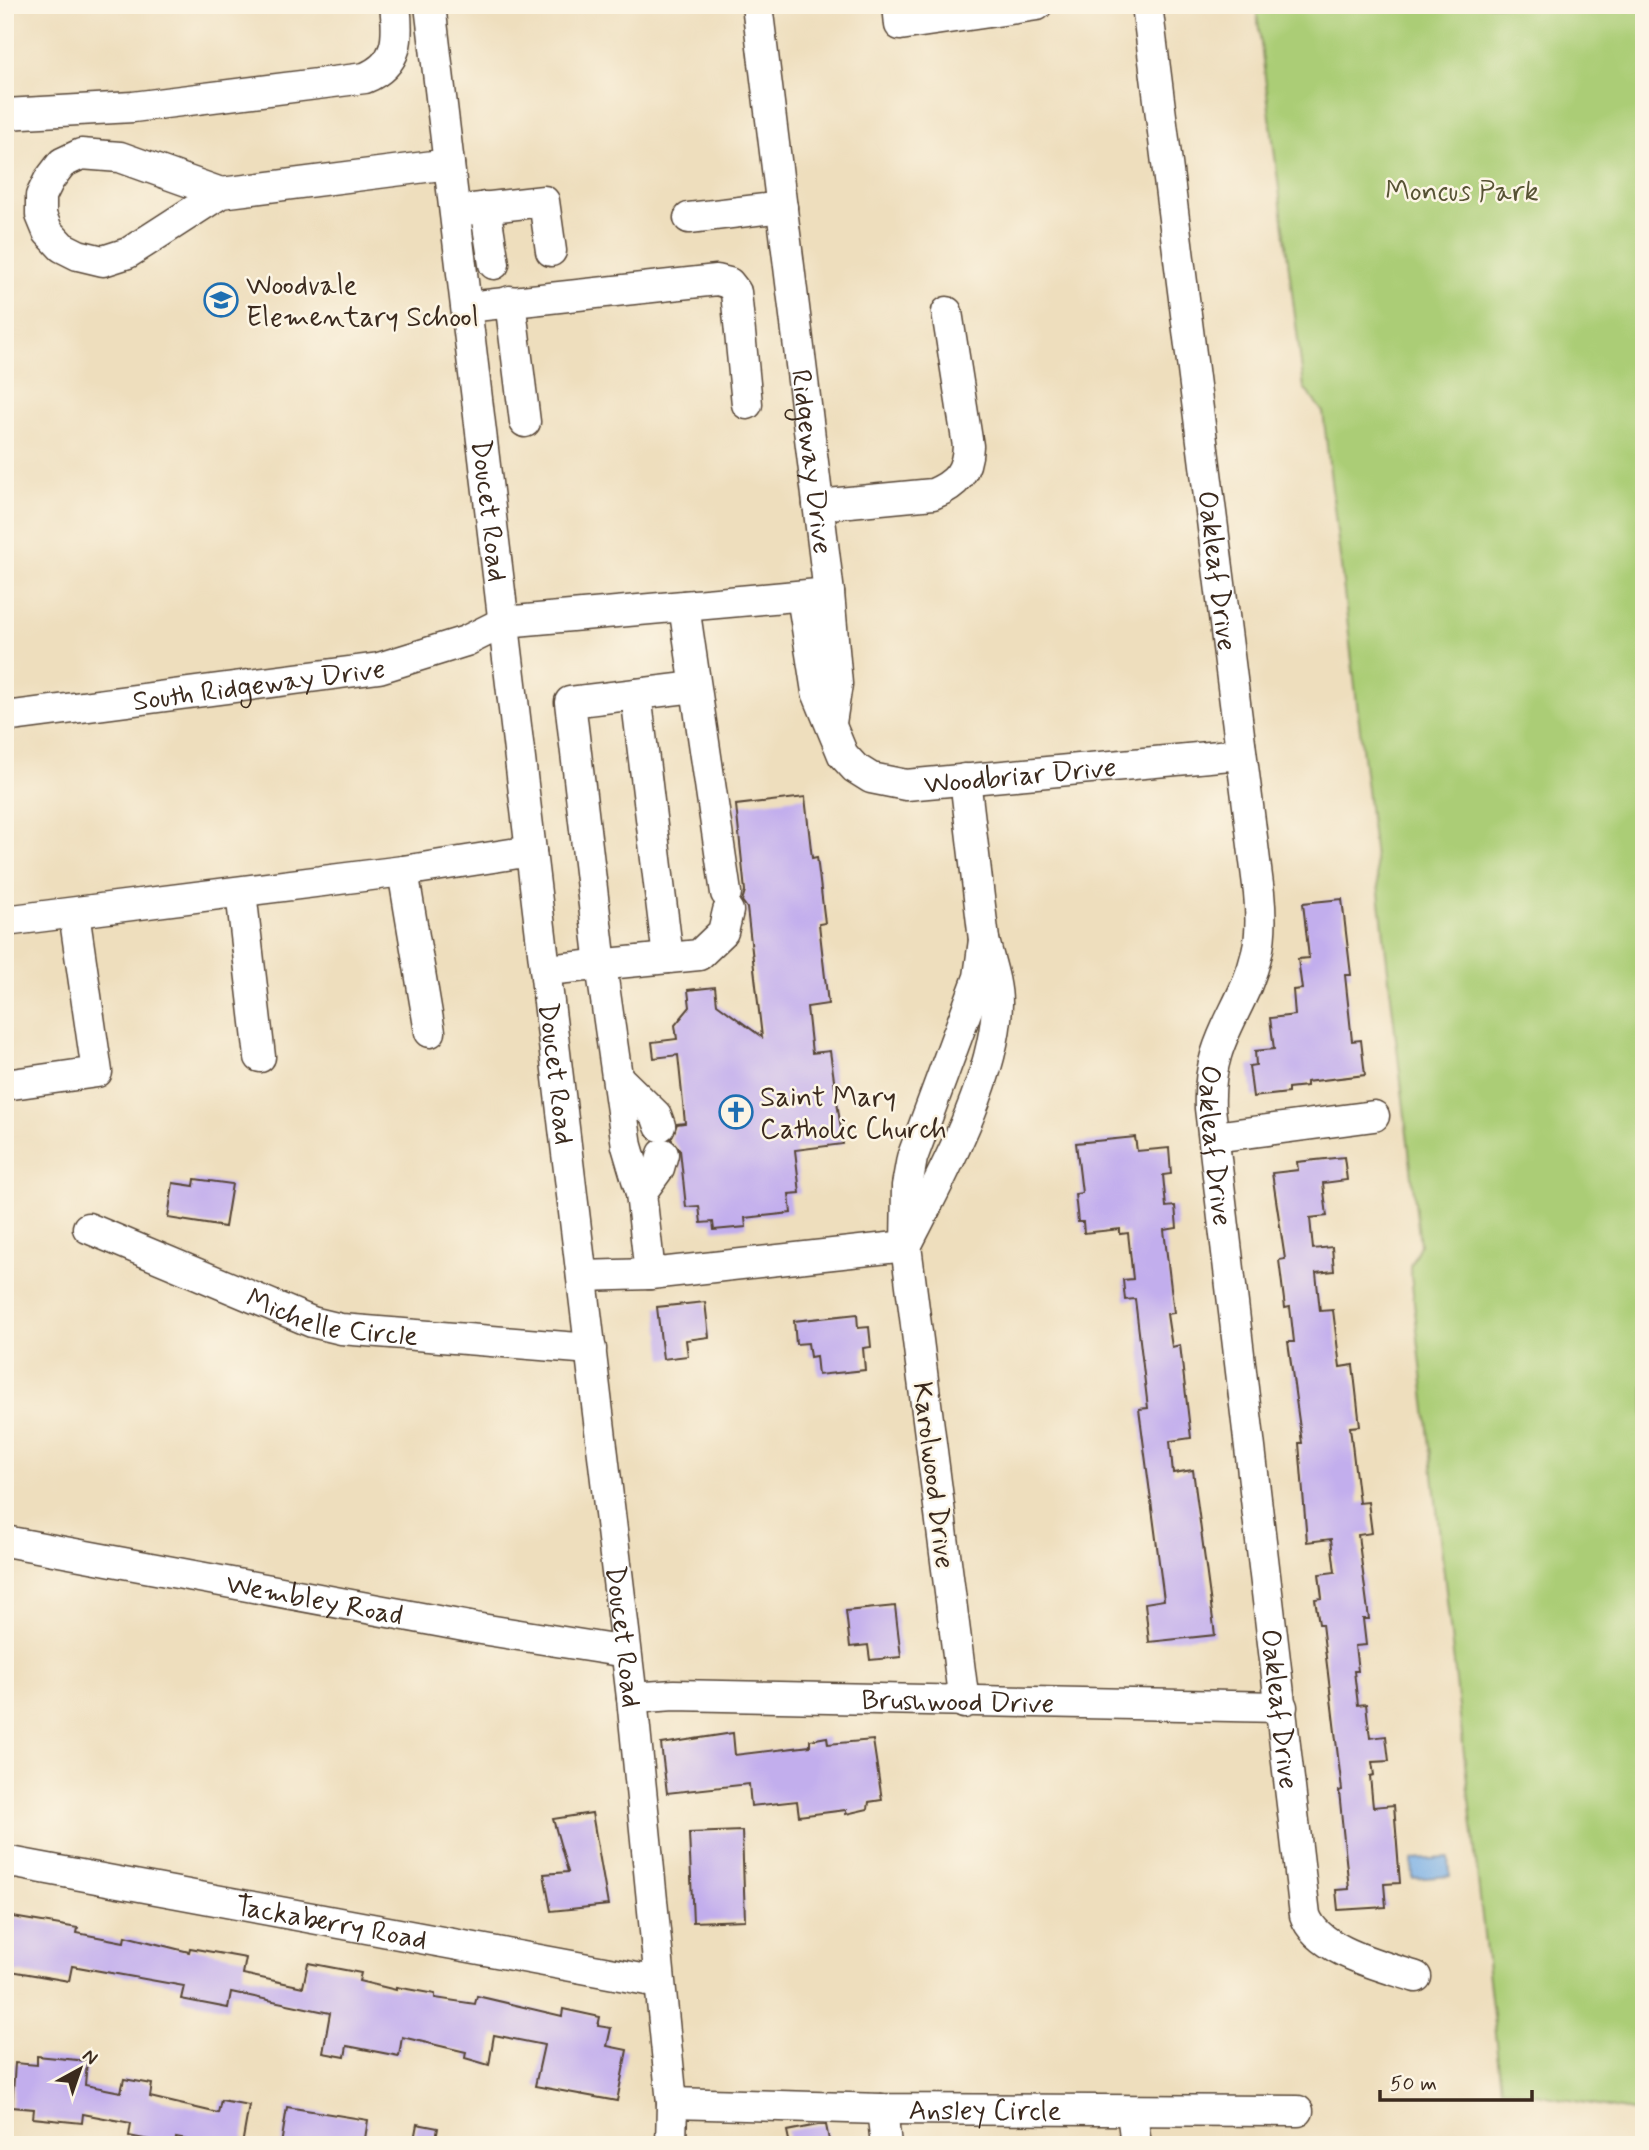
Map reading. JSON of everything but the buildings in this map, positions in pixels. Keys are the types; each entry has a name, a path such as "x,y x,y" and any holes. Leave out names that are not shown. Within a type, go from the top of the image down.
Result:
{"street":[{"path":"5,114 133,107 365,78 388,64 395,52 398,33 395,5"},
{"name":"Doucet Road","path":"430,5 632,1698 672,2103 671,2145"},
{"name":"Ridgeway Drive","path":"504,622 816,594 818,505 757,5"},
{"path":"898,5 900,25 1037,5"},
{"name":"Oakleaf Drive","path":"1147,5 1259,893 1260,932 1247,982 1216,1049 1209,1088 1308,1922 1320,1938 1369,1962 1416,1977"},
{"path":"221,193 120,157 80,154 62,163 49,180 41,196 41,215 48,232 62,247 78,255 103,261 128,253 221,193 449,164"},
{"path":"455,211 544,201 551,251"},
{"path":"485,207 494,264"},
{"path":"689,218 782,207"},
{"path":"467,307 717,280 729,283 736,292 747,404"},
{"path":"510,302 525,422"},
{"path":"818,505 933,494 946,489 962,475 967,462 968,446 947,312"},
{"name":"Woodbriar Drive","path":"816,594 817,692 843,755 871,778 906,785 1241,754"},
{"path":"546,971 699,955 708,950 723,932 727,902 684,606"},
{"name":"South Ridgeway Drive","path":"5,717 379,668 466,641 504,622"},
{"path":"650,1274 641,1193 627,1146 601,965 569,702 695,687"},
{"path":"636,694 668,958"},
{"name":"Karolwood Drive","path":"964,1703 906,1247 907,1186 912,1158 975,993 984,940 965,779"},
{"path":"5,921 403,871 531,852"},
{"path":"403,871 430,1032"},
{"path":"242,892 260,1057"},
{"path":"5,1085 97,1072 74,913"},
{"path":"618,1078 656,1115 662,1140 659,1168 641,1193"},
{"path":"1214,1137 1374,1116"},
{"name":"Michelle Circle","path":"89,1228 312,1322 331,1327 566,1349 591,1349"},
{"path":"582,1276 650,1274 906,1247"},
{"name":"Wembley Road","path":"5,1541 475,1628 626,1652"},
{"name":"Brushwood Drive","path":"632,1698 674,1695 964,1703 1282,1707"},
{"name":"Tackaberry Road","path":"5,1861 658,1982"},
{"name":"Ansley Circle","path":"672,2103 882,2109 1298,2111"},
{"path":"882,2109 886,2145"},
{"path":"1132,2112 1136,2145"}],"green space":[{"name":"Moncus Park","path":"1256,5 1644,5 1644,2113 1501,2088 1410,1266 1420,1245 1323,412 1304,388"}],"water":[{"path":"1449,1858 1450,1876 1413,1879 1412,1860"}],"place":[{"name":"Woodvale Elementary School","path":"221,300"},
{"name":"Saint Mary Catholic Church","path":"736,1112"}]}
